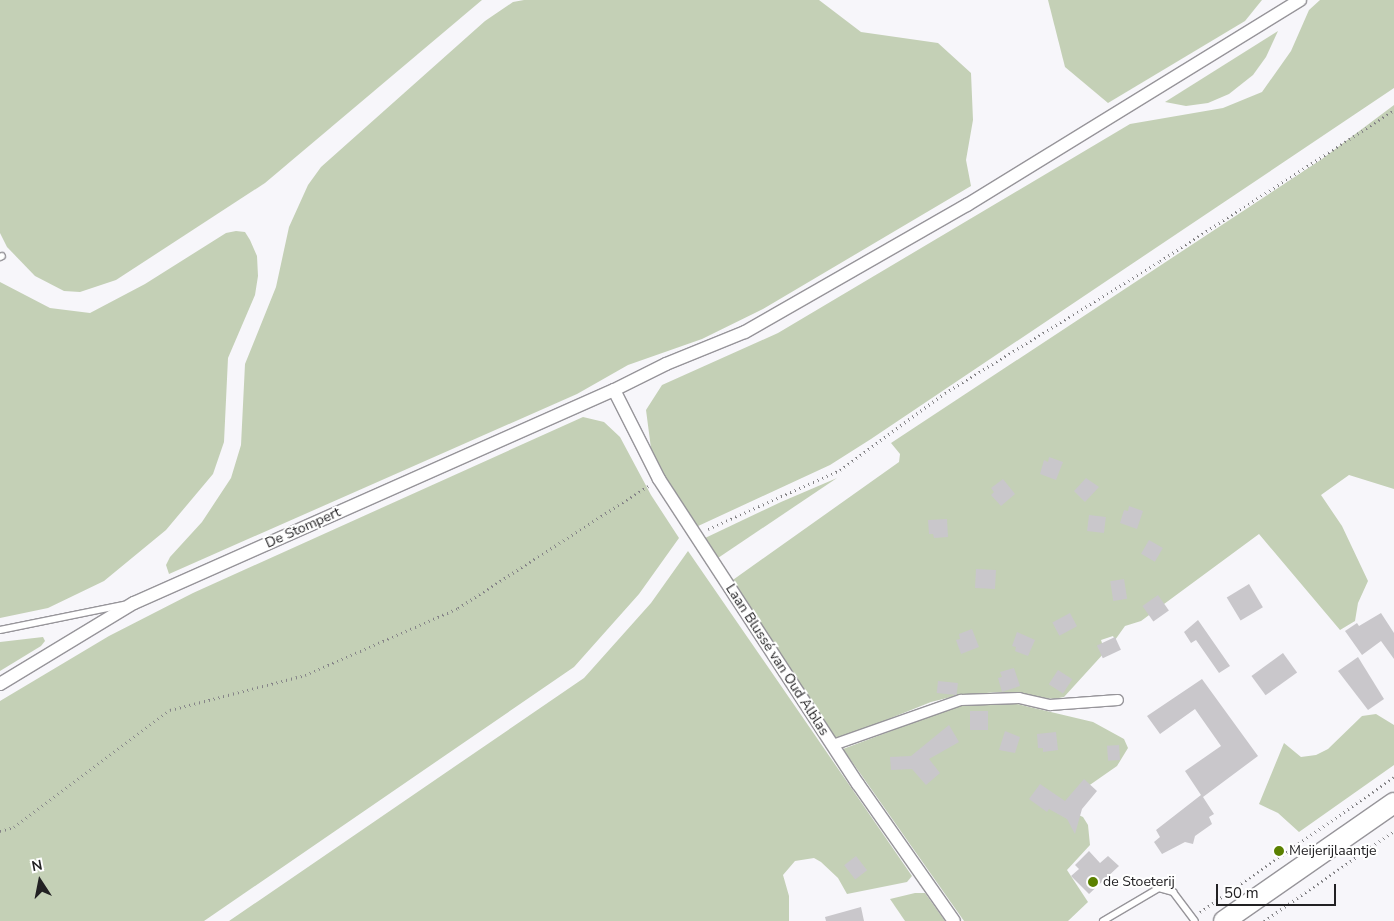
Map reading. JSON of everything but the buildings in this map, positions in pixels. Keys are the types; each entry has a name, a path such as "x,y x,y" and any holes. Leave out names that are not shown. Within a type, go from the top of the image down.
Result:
{"main road":[{"path":"1224,921 1394,803"}],"street":[{"name":"De Stompert","path":"0,684 134,603 614,390 666,364 745,332 966,204 1300,0"},
{"name":"Laan Blussé van Oud Alblas","path":"614,390 658,479 696,534 833,745 954,921"},
{"path":"833,745 961,700 1019,698 1050,705 1118,700"}],"lane":[{"path":"0,630 134,603"},
{"path":"1103,921 1159,888 1174,892 1193,919"}],"path":[{"path":"696,534 840,470 944,393 1160,261 1394,110"},
{"path":"0,831 14,827 170,710 305,675 458,608 658,479"},
{"path":"1193,919 1394,777"},
{"path":"1264,921 1394,830"}],"green space":[{"path":"0,0 482,0 265,183 116,280 80,292 64,291 35,276 7,247 0,233"},
{"path":"524,0 819,0 861,32 938,43 971,73 973,120 966,160 971,186 763,309 702,339 628,365 577,394 169,574 166,565 170,557 202,522 231,478 241,445 245,364 276,287 289,227 308,185 321,167 485,21 513,2"},
{"path":"1048,0 1262,0 1245,21 1108,103 1065,67"},
{"path":"1320,0 1394,0 1394,88 830,465 696,527 678,503 652,456 646,410 662,385 778,333 1130,124 1223,108 1262,92 1291,51 1309,10"},
{"path":"1278,31 1266,57 1253,75 1229,94 1208,103 1186,106 1165,102"},
{"path":"1394,105 1394,489 1349,475 1321,495 1342,526 1368,581 1358,603 1355,621 1340,630 1259,534 1141,621 1125,626 1115,640 1113,636 1101,640 1105,652 1064,697 1054,699 1000,692 959,695 931,702 836,740 730,582 899,462 900,454 891,443 1322,159"},
{"path":"245,232 250,240 257,256 258,276 255,295 228,358 224,442 213,474 166,530 104,581 48,608 0,618 0,282 50,308 90,313 145,284 226,233"},
{"path":"583,417 604,422 620,437 651,495 679,538 639,594 574,667 204,921 0,921 0,701 109,636 193,593"},
{"path":"837,478 715,560 703,539 781,502"},
{"path":"688,551 912,876 907,882 847,894 838,878 821,862 814,858 795,861 783,875 789,896 789,921 229,921 584,678 651,603"},
{"path":"43,637 45,641 41,646 0,671 0,642"},
{"path":"1013,703 1093,722 1124,739 1128,748 1117,766 1084,789 1072,812 1083,817 1088,825 1090,845 1067,870 1088,902 1068,921 964,921 843,749 960,705"},
{"path":"1376,714 1394,725 1394,765 1299,832 1278,813 1259,804 1284,743 1301,757 1316,755 1328,749 1362,716"},
{"path":"915,893 925,893 945,921 905,921 890,899"}],"place":[{"name":"Meijerijlaantje","path":"1279,851"},
{"name":"de Stoeterij","path":"1093,882"}]}
